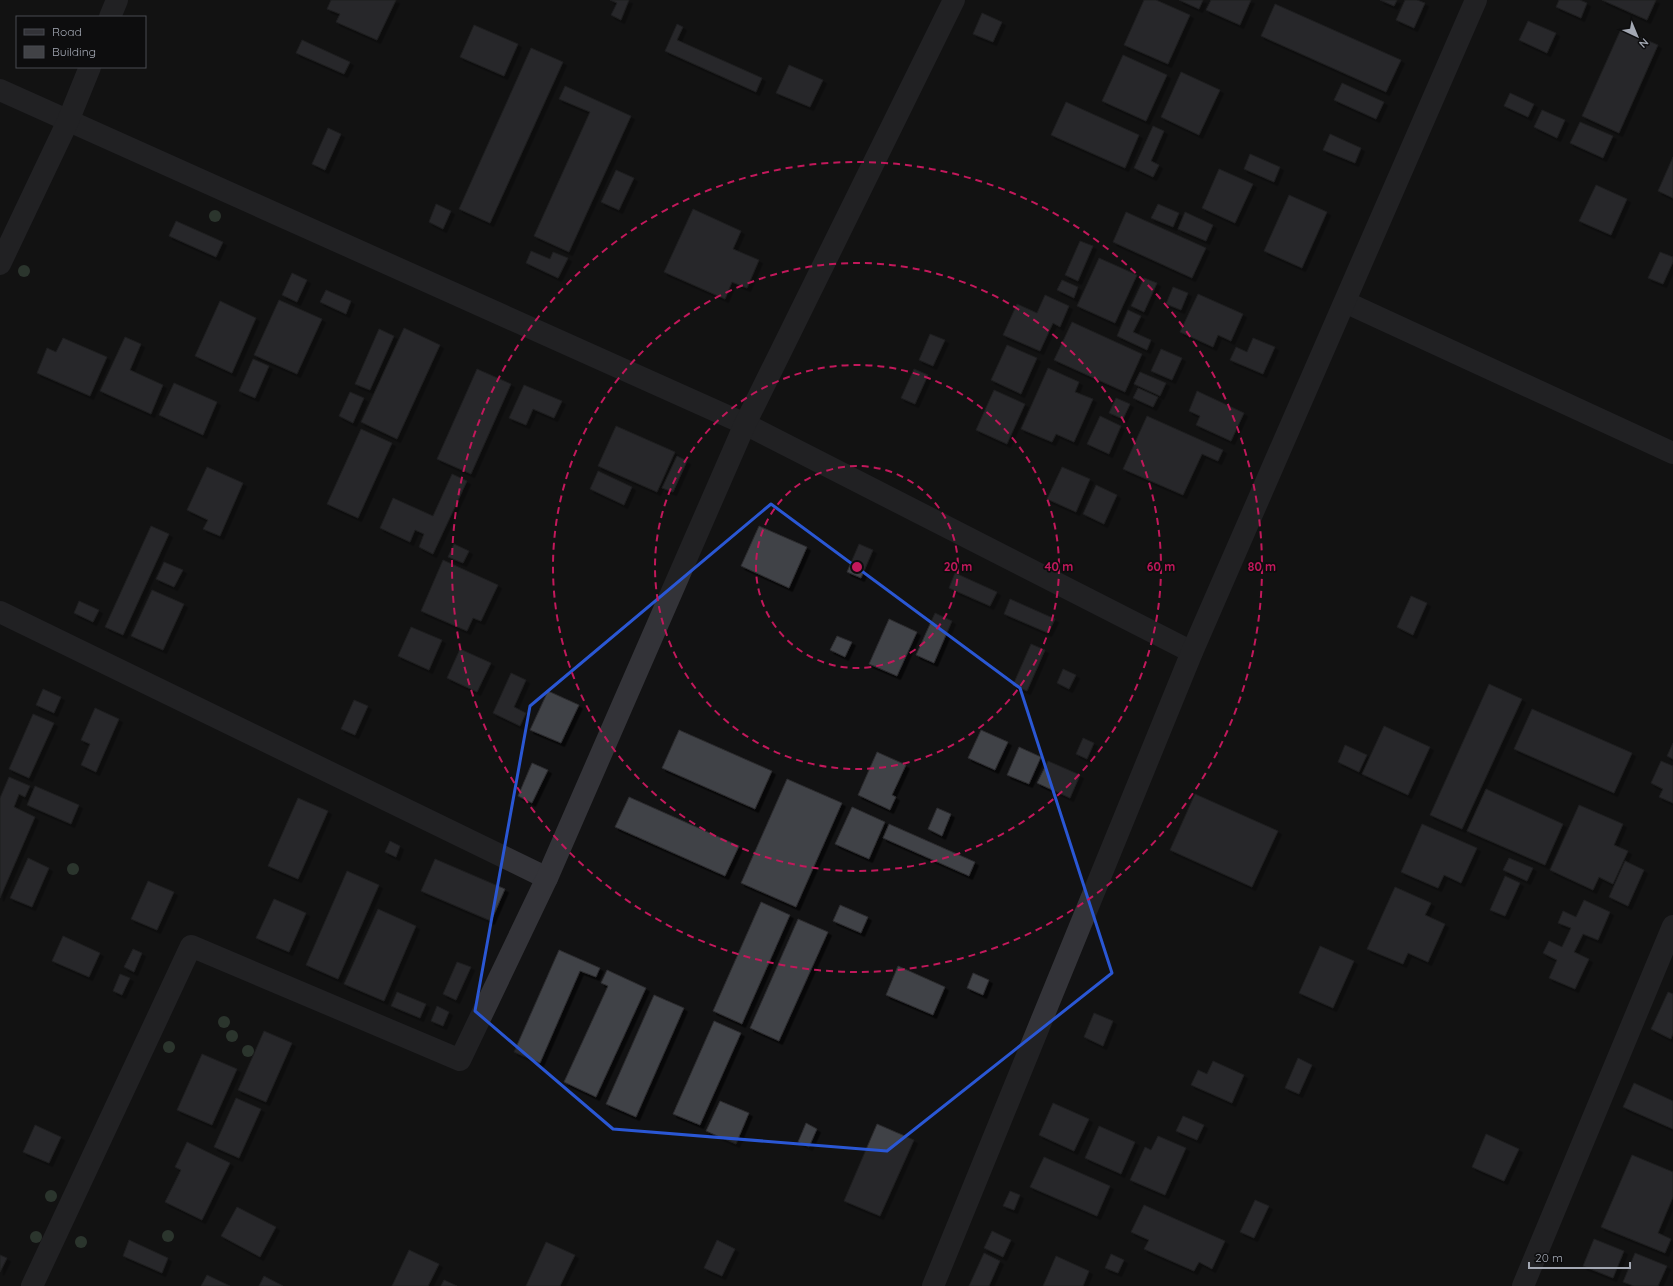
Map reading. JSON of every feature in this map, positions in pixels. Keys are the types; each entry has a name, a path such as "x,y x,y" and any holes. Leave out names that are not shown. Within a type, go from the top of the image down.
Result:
{"street":[{"path":"110,16 117,0"},
{"path":"32,1286 191,946 460,1060 547,878 745,424 954,0"},
{"path":"933,1286 1192,652 1476,0"},
{"path":"0,264 68,121 90,68"},
{"path":"0,90 745,424 1192,652"},
{"path":"1345,302 1673,454"},
{"path":"0,612 547,878"},
{"path":"1523,1286 1673,926"}],"highlighted area":[{"path":"771,504 1020,688 1112,973 887,1151 613,1129 475,1011 530,706"}],"building":[{"path":"331,0 396,0 377,40 336,22 340,14 327,9"},
{"path":"610,0 629,0 621,20 611,15 617,3"},
{"path":"1144,0 1156,0 1190,15 1168,64 1124,45"},
{"path":"1179,0 1203,0 1199,9"},
{"path":"1211,0 1251,0 1240,25 1206,10"},
{"path":"1380,0 1397,0 1394,6"},
{"path":"1405,0 1417,0 1425,3 1414,28 1396,20"},
{"path":"1559,0 1580,0 1587,3 1581,18 1556,7"},
{"path":"1602,0 1656,0 1647,20"},
{"path":"1275,4 1401,60 1386,92 1261,36"},
{"path":"982,13 1002,22 993,42 973,34"},
{"path":"1528,21 1556,33 1547,53 1519,40"},
{"path":"677,24 683,27 677,40 762,78 756,92 665,51"},
{"path":"474,25 518,44 504,76 460,57"},
{"path":"1621,29 1658,45 1619,133 1582,116"},
{"path":"302,40 350,62 344,74 296,53"},
{"path":"531,48 563,62 490,223 459,209"},
{"path":"1123,55 1167,75 1146,121 1102,101"},
{"path":"789,65 823,80 810,107 776,93"},
{"path":"1181,72 1220,90 1199,135 1161,117"},
{"path":"1342,83 1384,102 1376,119 1334,100"},
{"path":"565,86 631,116 569,252 534,236 590,112 559,99"},
{"path":"1510,93 1534,104 1528,117 1504,106"},
{"path":"1066,102 1139,135 1125,168 1051,135"},
{"path":"1542,110 1565,120 1557,138 1534,127"},
{"path":"1580,122 1613,136 1603,158 1570,143"},
{"path":"1153,126 1164,131 1151,161 1159,165 1153,177 1134,168"},
{"path":"328,128 341,134 325,170 312,164"},
{"path":"1330,134 1361,148 1355,163 1323,150"},
{"path":"1250,154 1280,167 1274,182 1244,169"},
{"path":"1673,157 1673,198 1658,191"},
{"path":"1219,169 1253,184 1235,223 1202,208"},
{"path":"616,170 634,178 619,210 601,202"},
{"path":"1596,185 1627,199 1611,235 1579,221"},
{"path":"1289,195 1327,212 1302,268 1264,251"},
{"path":"436,204 451,211 443,229 429,222"},
{"path":"1158,204 1179,213 1173,227 1151,218"},
{"path":"693,209 741,231 733,249 759,260 747,288 732,282 725,299 664,272"},
{"path":"1126,212 1206,248 1192,278 1113,242"},
{"path":"1185,212 1213,225 1206,241 1178,229"},
{"path":"176,221 223,242 216,257 169,236"},
{"path":"1080,241 1093,246 1078,281 1065,275"},
{"path":"531,251 550,259 553,252 568,258 558,278 526,263"},
{"path":"1660,252 1673,257 1673,262 1663,284 1648,278"},
{"path":"1099,258 1137,275 1115,323 1077,306"},
{"path":"292,273 307,280 297,302 282,295"},
{"path":"1144,278 1157,283 1144,312 1131,306"},
{"path":"1062,280 1078,287 1074,298 1057,290"},
{"path":"1173,287 1188,293 1181,310 1166,304"},
{"path":"326,290 351,301 346,314 320,302"},
{"path":"1198,294 1243,314 1231,341 1218,335 1213,347 1180,332"},
{"path":"1045,295 1069,306 1060,327 1053,323 1040,351 1003,335 1017,304 1037,313"},
{"path":"279,300 322,319 297,374 254,355"},
{"path":"220,301 256,318 232,373 195,356"},
{"path":"1128,310 1141,316 1133,332 1151,340 1147,350 1117,336"},
{"path":"1072,322 1142,354 1125,392 1054,360"},
{"path":"404,328 440,345 397,439 361,422"},
{"path":"379,329 394,336 370,390 355,384"},
{"path":"930,334 945,340 933,366 919,360"},
{"path":"125,337 141,344 130,370 163,385 151,414 100,391"},
{"path":"63,338 107,357 90,396 37,373 47,348 56,352"},
{"path":"1253,338 1275,347 1263,374 1230,360 1236,347 1247,352"},
{"path":"1007,345 1037,358 1021,394 991,380"},
{"path":"1161,349 1182,358 1172,380 1151,371"},
{"path":"253,359 269,366 255,398 239,391"},
{"path":"1048,368 1079,382 1075,392 1093,399 1074,442 1056,434 1052,442 1021,429"},
{"path":"477,369 511,384 471,474 437,459"},
{"path":"914,369 928,375 915,404 901,398"},
{"path":"1140,372 1166,383 1160,396 1134,384"},
{"path":"174,383 217,402 203,435 159,415"},
{"path":"524,385 562,401 554,418 533,409 526,425 509,418"},
{"path":"1138,388 1158,397 1153,407 1133,398"},
{"path":"994,390 1025,404 1007,444 976,430"},
{"path":"1197,391 1244,413 1231,441 1196,425 1200,416 1189,411"},
{"path":"350,392 364,398 353,423 339,416"},
{"path":"1116,398 1130,404 1123,419 1109,413"},
{"path":"1100,416 1121,426 1109,454 1087,444"},
{"path":"1147,416 1223,450 1218,461 1202,454 1183,495 1123,469"},
{"path":"616,426 675,452 657,492 598,466"},
{"path":"361,429 392,443 358,518 327,504"},
{"path":"677,456 687,461 673,492 662,488"},
{"path":"207,467 243,483 220,536 203,529 208,520 187,510"},
{"path":"1062,467 1090,479 1076,512 1047,499"},
{"path":"598,471 632,487 624,505 590,489"},
{"path":"452,474 467,481 433,554 419,547 424,534 415,530 410,542 380,528 393,498 433,516"},
{"path":"1096,485 1117,495 1104,524 1083,514"},
{"path":"151,526 169,534 123,635 105,627"},
{"path":"759,526 807,547 789,588 741,566"},
{"path":"454,544 469,551 463,563 448,557"},
{"path":"859,544 873,550 861,578 847,572"},
{"path":"443,560 498,585 481,621 473,618 467,631 421,611"},
{"path":"164,562 183,570 174,587 156,579"},
{"path":"955,573 997,592 990,606 949,588"},
{"path":"152,590 184,604 163,650 131,636"},
{"path":"1411,596 1427,603 1413,635 1397,627"},
{"path":"1010,599 1055,619 1048,633 1004,614"},
{"path":"79,601 99,610 93,622 74,613"},
{"path":"935,613 952,621 934,663 916,655"},
{"path":"889,619 917,632 897,676 869,664"},
{"path":"411,627 442,640 429,670 398,656"},
{"path":"837,636 852,642 845,657 830,650"},
{"path":"1031,644 1045,650 1027,691 1013,685"},
{"path":"460,649 491,663 477,692 447,678"},
{"path":"1063,669 1076,675 1069,689 1057,683"},
{"path":"511,673 526,680 514,707 526,713 520,726 493,713"},
{"path":"1489,684 1522,699 1462,829 1430,815"},
{"path":"43,689 61,697 54,713 36,705"},
{"path":"548,691 579,705 561,743 530,730"},
{"path":"354,700 368,706 355,735 341,729"},
{"path":"95,708 119,719 96,772 81,765 90,744 81,740"},
{"path":"1532,709 1632,753 1614,793 1514,749"},
{"path":"33,714 54,723 29,778 9,769"},
{"path":"1384,726 1430,747 1408,795 1362,774"},
{"path":"679,730 772,771 755,809 662,768"},
{"path":"981,730 1008,742 995,770 968,758"},
{"path":"1083,738 1094,743 1087,759 1076,754"},
{"path":"1673,743 1673,759 1667,756"},
{"path":"1345,745 1367,755 1359,772 1338,762"},
{"path":"1019,747 1041,757 1029,784 1007,775"},
{"path":"877,752 906,765 892,795 896,797 890,810 858,795"},
{"path":"1048,761 1080,775 1070,798 1037,783"},
{"path":"1661,761 1673,766 1673,803 1659,797 1663,789 1651,783"},
{"path":"532,763 548,770 532,803 518,796"},
{"path":"9,777 30,786 25,797 19,794 14,807 35,817 0,898 0,798"},
{"path":"787,779 842,803 796,907 741,883"},
{"path":"35,786 79,805 71,824 27,805"},
{"path":"1486,789 1563,824 1545,865 1467,831"},
{"path":"1195,794 1278,831 1252,887 1170,850"},
{"path":"629,797 739,846 725,876 615,827"},
{"path":"298,798 328,811 298,879 268,866"},
{"path":"1579,805 1623,824 1614,845 1628,851 1613,884 1599,877 1593,890 1550,870"},
{"path":"852,807 885,822 869,859 835,844"},
{"path":"937,808 951,814 942,836 928,829"},
{"path":"889,824 975,862 969,876 883,838"},
{"path":"1422,824 1477,848 1461,883 1444,875 1438,888 1401,872"},
{"path":"390,841 400,846 396,857 385,852"},
{"path":"28,858 49,868 32,907 10,898"},
{"path":"1509,858 1533,868 1527,881 1503,870"},
{"path":"435,859 505,889 491,921 421,891"},
{"path":"1625,861 1644,870 1628,906 1609,897"},
{"path":"347,871 379,885 338,979 306,965"},
{"path":"1505,876 1520,883 1505,916 1490,910"},
{"path":"148,881 174,892 157,930 131,919"},
{"path":"1395,887 1431,903 1425,915 1445,924 1428,962 1408,953 1403,964 1367,949"},
{"path":"274,899 306,913 289,952 256,938"},
{"path":"1584,900 1610,912 1598,940 1583,934 1574,952 1589,959 1575,989 1549,978 1557,960 1543,953 1549,941 1562,947 1571,928 1558,923 1563,911 1576,917"},
{"path":"761,902 790,915 742,1024 713,1011"},
{"path":"840,905 868,917 861,933 833,921"},
{"path":"378,909 416,926 384,1001 344,984"},
{"path":"798,919 828,932 779,1041 750,1028"},
{"path":"63,936 100,953 89,977 52,961"},
{"path":"1320,946 1354,961 1333,1008 1299,993"},
{"path":"133,949 142,953 134,972 124,967"},
{"path":"559,950 600,968 596,977 580,971 540,1063 514,1052"},
{"path":"457,962 471,967 456,1000 443,994"},
{"path":"898,966 945,987 933,1015 886,995"},
{"path":"607,970 646,988 596,1097 564,1082 608,986 601,983"},
{"path":"973,973 989,980 983,995 967,988"},
{"path":"120,974 130,978 122,995 113,991"},
{"path":"397,992 426,1004 420,1018 391,1006"},
{"path":"1668,992 1673,994 1673,1033 1671,1039 1651,1029"},
{"path":"654,995 684,1008 636,1117 606,1104"},
{"path":"437,1006 449,1012 443,1026 431,1021"},
{"path":"1094,1013 1113,1021 1103,1046 1084,1037"},
{"path":"714,1021 741,1033 700,1125 673,1114"},
{"path":"264,1031 292,1043 266,1102 238,1090"},
{"path":"202,1054 237,1069 212,1125 177,1110"},
{"path":"1298,1058 1312,1065 1299,1094 1285,1088"},
{"path":"1213,1061 1244,1075 1232,1103 1191,1085 1198,1070 1207,1074"},
{"path":"1634,1083 1673,1101 1673,1129 1623,1107"},
{"path":"236,1098 261,1109 239,1158 214,1147"},
{"path":"720,1101 749,1113 736,1144 706,1131"},
{"path":"1053,1103 1089,1119 1074,1151 1039,1135"},
{"path":"1183,1116 1204,1125 1197,1140 1176,1131"},
{"path":"806,1123 817,1129 809,1147 798,1142"},
{"path":"877,1124 914,1140 880,1216 844,1201"},
{"path":"35,1125 61,1137 49,1163 23,1152"},
{"path":"1099,1126 1135,1142 1121,1174 1085,1158"},
{"path":"1486,1134 1519,1149 1504,1181 1472,1167"},
{"path":"1158,1136 1186,1148 1165,1195 1130,1180 1145,1147 1151,1150"},
{"path":"187,1142 230,1163 202,1220 165,1202 181,1170 175,1167"},
{"path":"1632,1155 1673,1172 1673,1197 1658,1233 1671,1239 1665,1253 1601,1227"},
{"path":"1044,1157 1110,1186 1097,1216 1030,1187"},
{"path":"1010,1191 1020,1195 1014,1210 1003,1206"},
{"path":"1255,1200 1269,1206 1254,1238 1240,1232"},
{"path":"1144,1205 1225,1241 1212,1269 1199,1262 1194,1271 1144,1249 1149,1240 1131,1232"},
{"path":"237,1207 276,1227 260,1257 221,1236"},
{"path":"992,1231 1011,1240 1003,1257 984,1248"},
{"path":"1594,1239 1624,1251 1613,1278 1583,1266"},
{"path":"129,1240 168,1258 162,1273 123,1256"},
{"path":"717,1240 735,1249 722,1276 704,1268"},
{"path":"546,1242 575,1255 560,1286 526,1286"},
{"path":"409,1250 439,1264 428,1286 392,1286"},
{"path":"984,1253 1000,1261 989,1286 969,1286"},
{"path":"1635,1253 1667,1266 1658,1286 1634,1286 1623,1282"},
{"path":"1111,1254 1124,1260 1118,1273 1105,1268"},
{"path":"0,1255 7,1258 0,1272"},
{"path":"1056,1256 1089,1271 1083,1286 1043,1286"},
{"path":"207,1275 230,1286 201,1286"},
{"path":"264,1276 283,1286 259,1286"},
{"path":"444,1280 457,1286 441,1286"}]}
